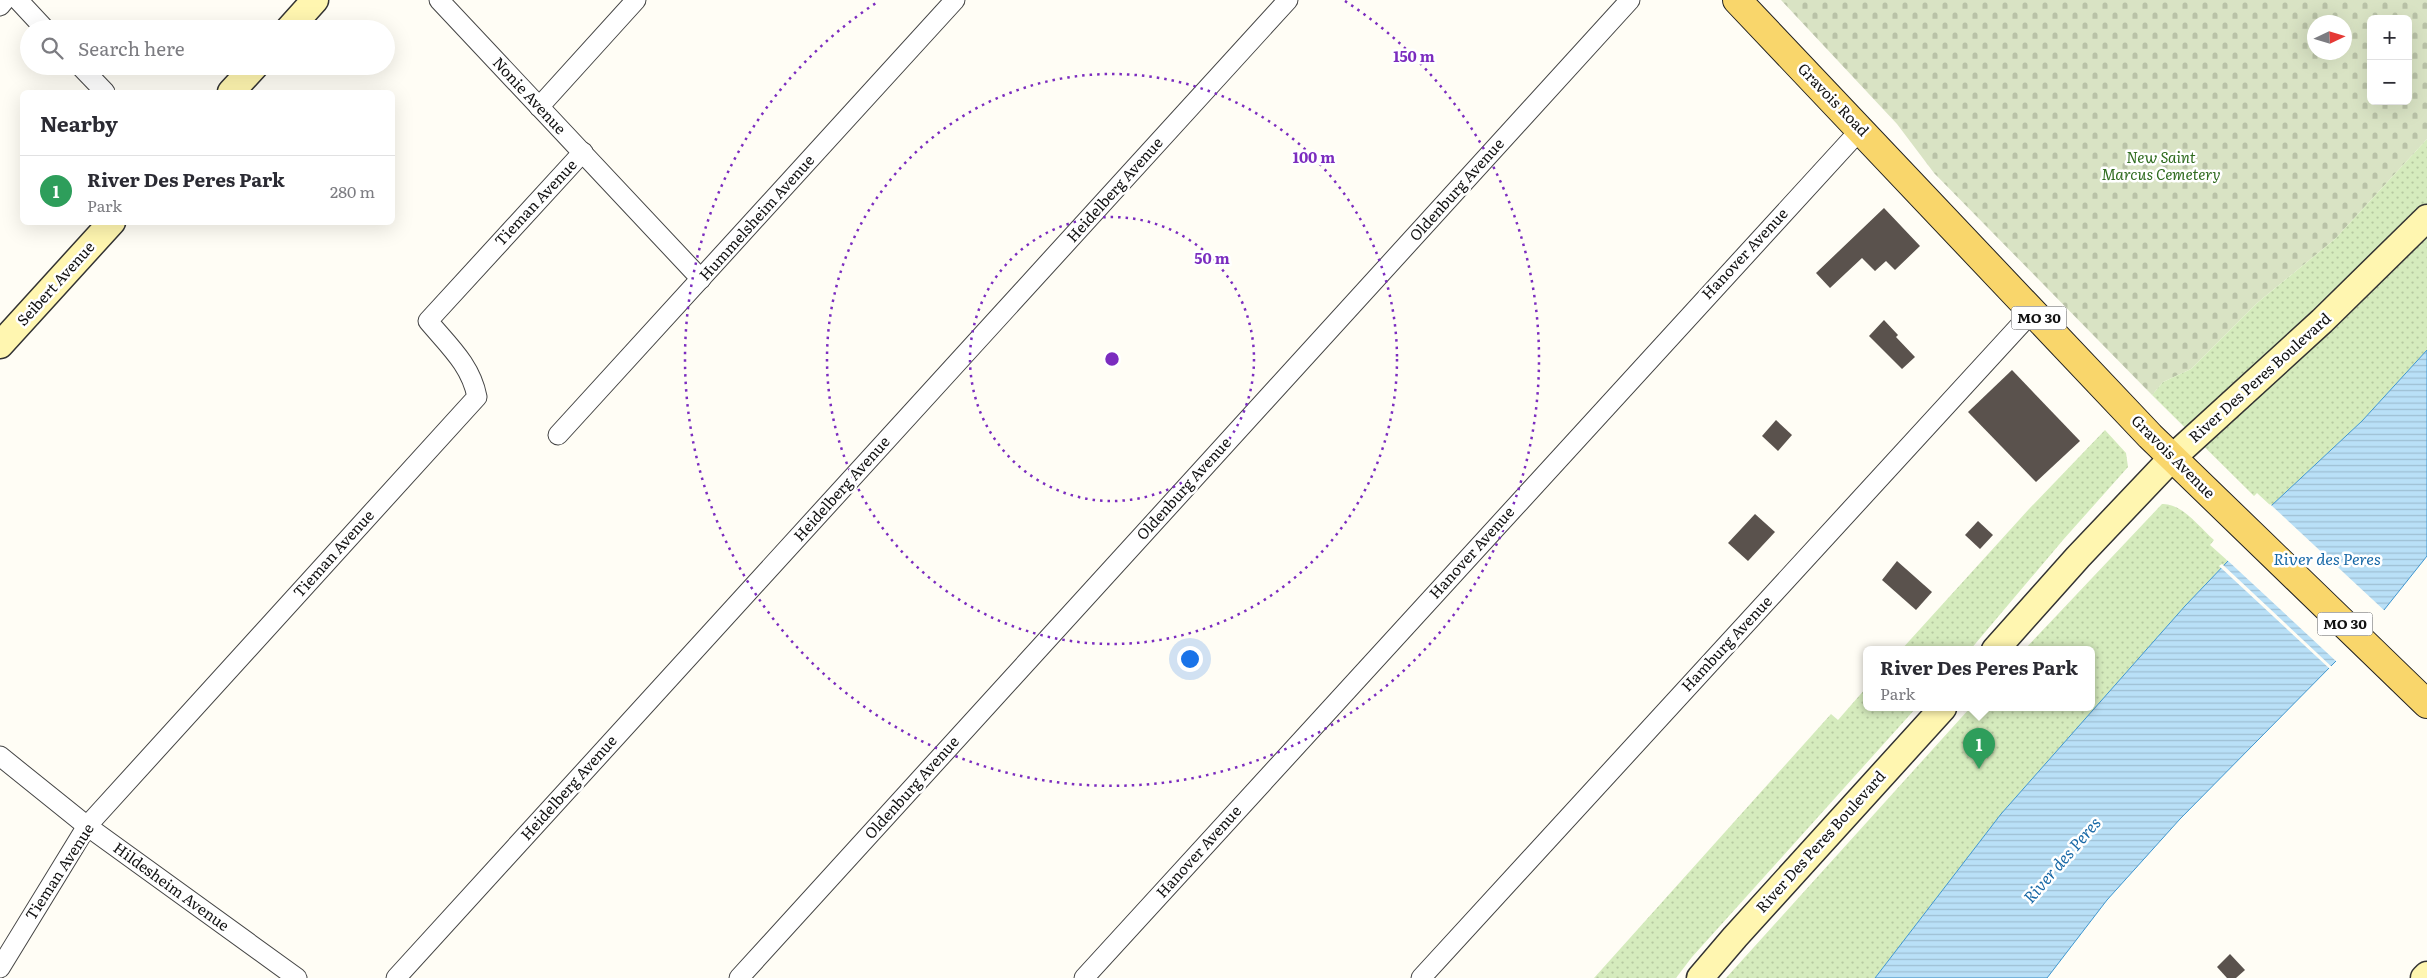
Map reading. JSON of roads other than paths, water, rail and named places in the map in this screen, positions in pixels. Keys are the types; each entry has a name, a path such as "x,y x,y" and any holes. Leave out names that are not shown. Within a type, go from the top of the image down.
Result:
{"main road":[{"path":"297,20 315,0"},
{"name":"Gravois Road","path":"1738,0 1928,201"},
{"path":"233,90 247,75"},
{"name":"Gravois Avenue","path":"1928,201 2172,458 2427,704"},
{"name":"River Des Peres Boulevard","path":"1999,646 2078,557 2172,458 2322,322 2427,218"},
{"name":"Seibert Avenue","path":"0,345 109,225"},
{"name":"River Des Peres Boulevard","path":"1700,978 1940,711"},
{"path":"2424,978 2427,975"}],"street":[{"path":"0,6 5,0"},
{"path":"18,0 37,20"},
{"name":"Nonie Avenue","path":"440,0 701,279"},
{"path":"539,108 636,0"},
{"name":"Hummelsheim Avenue","path":"558,435 955,0"},
{"name":"Heidelberg Avenue","path":"396,978 1288,0"},
{"name":"Oldenburg Avenue","path":"739,978 1630,0"},
{"path":"89,75 103,90"},
{"name":"Hanover Avenue","path":"1084,978 1860,128"},
{"name":"Tieman Avenue","path":"0,968 87,826 477,397 474,381 466,366 428,321 583,152"},
{"name":"Hamburg Avenue","path":"1421,978 2033,311"},
{"name":"Hildesheim Avenue","path":"0,756 87,826 297,978"}],"water":[{"name":"River des Peres","path":"2427,350 2427,556 2384,610 2180,819 2107,900 2047,978 1875,978 2001,814 2092,711 2095,711 2095,708 2185,606 2228,561 2271,506 2362,421"}],"place":[{"name":"River Des Peres Park","path":"1979,769"}],"park label":[{"name":"New Saint Marcus Cemetery","path":"2161,166"}]}
